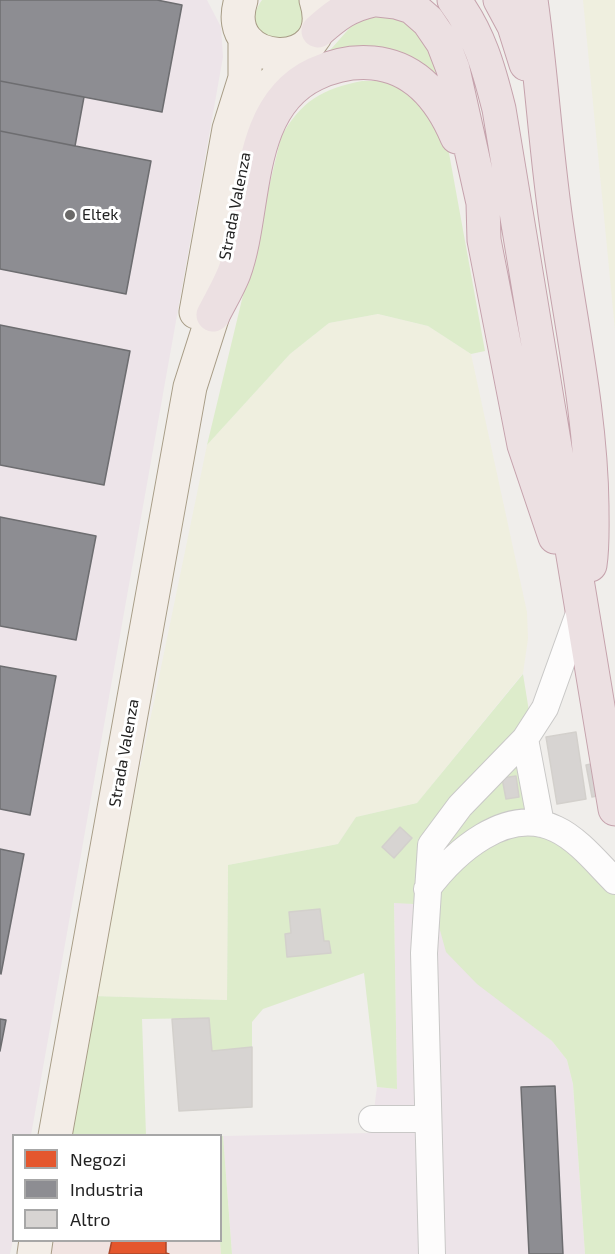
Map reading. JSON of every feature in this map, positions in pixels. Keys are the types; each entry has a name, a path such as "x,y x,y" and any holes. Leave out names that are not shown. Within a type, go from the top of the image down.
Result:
{"highway":[{"path":"311,28 357,3 373,0"},
{"path":"378,0 412,7 428,21 443,44 453,69 483,203 484,240"},
{"path":"454,0 468,18 488,61 499,109 615,809"},
{"path":"500,0 514,26 527,66 549,177 588,436 592,552 582,605"},
{"path":"531,0 543,89 549,177"},
{"path":"213,315 234,273 254,172 268,123 286,96 306,78 331,66 356,62 381,64 412,75 430,91 446,111 457,136 472,207 484,240 524,445 582,605"}],"main road":[{"path":"238,14 259,51 277,55 311,28"},
{"name":"Strada Valenza","path":"55,1134 194,370 196,312 230,129 245,78 238,14"},
{"name":"Strada Valenza","path":"194,370 213,315 249,132 261,98 311,28"}],"lane":[{"path":"432,1254 424,953 431,844 460,806 525,739 545,708 582,605"},
{"path":"525,739 541,824"},
{"path":"427,890 447,863 472,843 498,829 533,823 557,829 615,881"},
{"path":"372,1119 428,1119"}],"shaded area":[{"path":"0,0 207,0 221,27 223,57 31,1134 12,1134 13,1242 10,1254 0,1254"},
{"path":"394,902 433,905 516,1012 552,1041 567,1060 573,1084 585,1254 232,1254 223,1136 371,1133 377,1087 397,1089"},
{"path":"51,1242 220,1242 221,1254 49,1254"}],"green space":[{"path":"262,0 303,0 303,37 265,41 255,20 256,11"},
{"path":"583,0 615,0 615,330"},
{"path":"375,14 397,14 414,26 425,41 440,76 433,79 324,57 354,23"},
{"path":"362,81 381,81 399,86 422,100 447,142 485,351 471,354 428,326 378,314 329,323 290,354 207,445 281,137 296,114 314,98 335,88"},
{"path":"378,314 428,326 471,354 527,612 528,639 523,673 417,803 356,817 338,844 228,865 227,1000 93,996 207,445 290,354 329,323"},
{"path":"523,674 545,811 615,878 615,1254 585,1254 573,1084 567,1060 552,1041 477,984 446,952 433,905 394,903 397,1089 377,1087 364,973 263,1009 252,1022 252,1047 212,1051 209,1018 142,1019 146,1134 70,1134 93,996 227,1000 228,865 338,844 356,817 417,803"},
{"path":"223,1136 232,1254 221,1254"}],"building: Negozi":[{"path":"112,1242 166,1242 166,1253 169,1254 109,1254"}],"building: Industria":[{"path":"0,0 157,0 182,5 162,112 0,81"},
{"path":"0,81 84,97 75,146 0,131"},
{"name":"Eltek","path":"0,131 151,161 126,294 0,269"},
{"path":"0,325 130,351 104,485 0,465"},
{"path":"0,517 96,536 76,640 0,626"},
{"path":"0,666 56,676 30,815 0,809"},
{"path":"0,849 24,854 1,974 0,973"},
{"path":"0,1019 6,1020 0,1051"},
{"path":"555,1086 563,1254 529,1254 521,1087"}],"building: Altro":[{"path":"576,732 586,799 557,804 546,737"},
{"path":"615,759 615,792 592,797 586,765"},
{"path":"516,776 519,797 506,799 502,778"},
{"path":"400,827 412,838 394,858 382,847"},
{"path":"320,909 324,941 329,941 331,953 287,957 285,934 291,933 289,912"},
{"path":"209,1018 212,1051 252,1047 252,1107 179,1111 172,1019"}],"place":[{"name":"Eltek","path":"70,215"}]}
